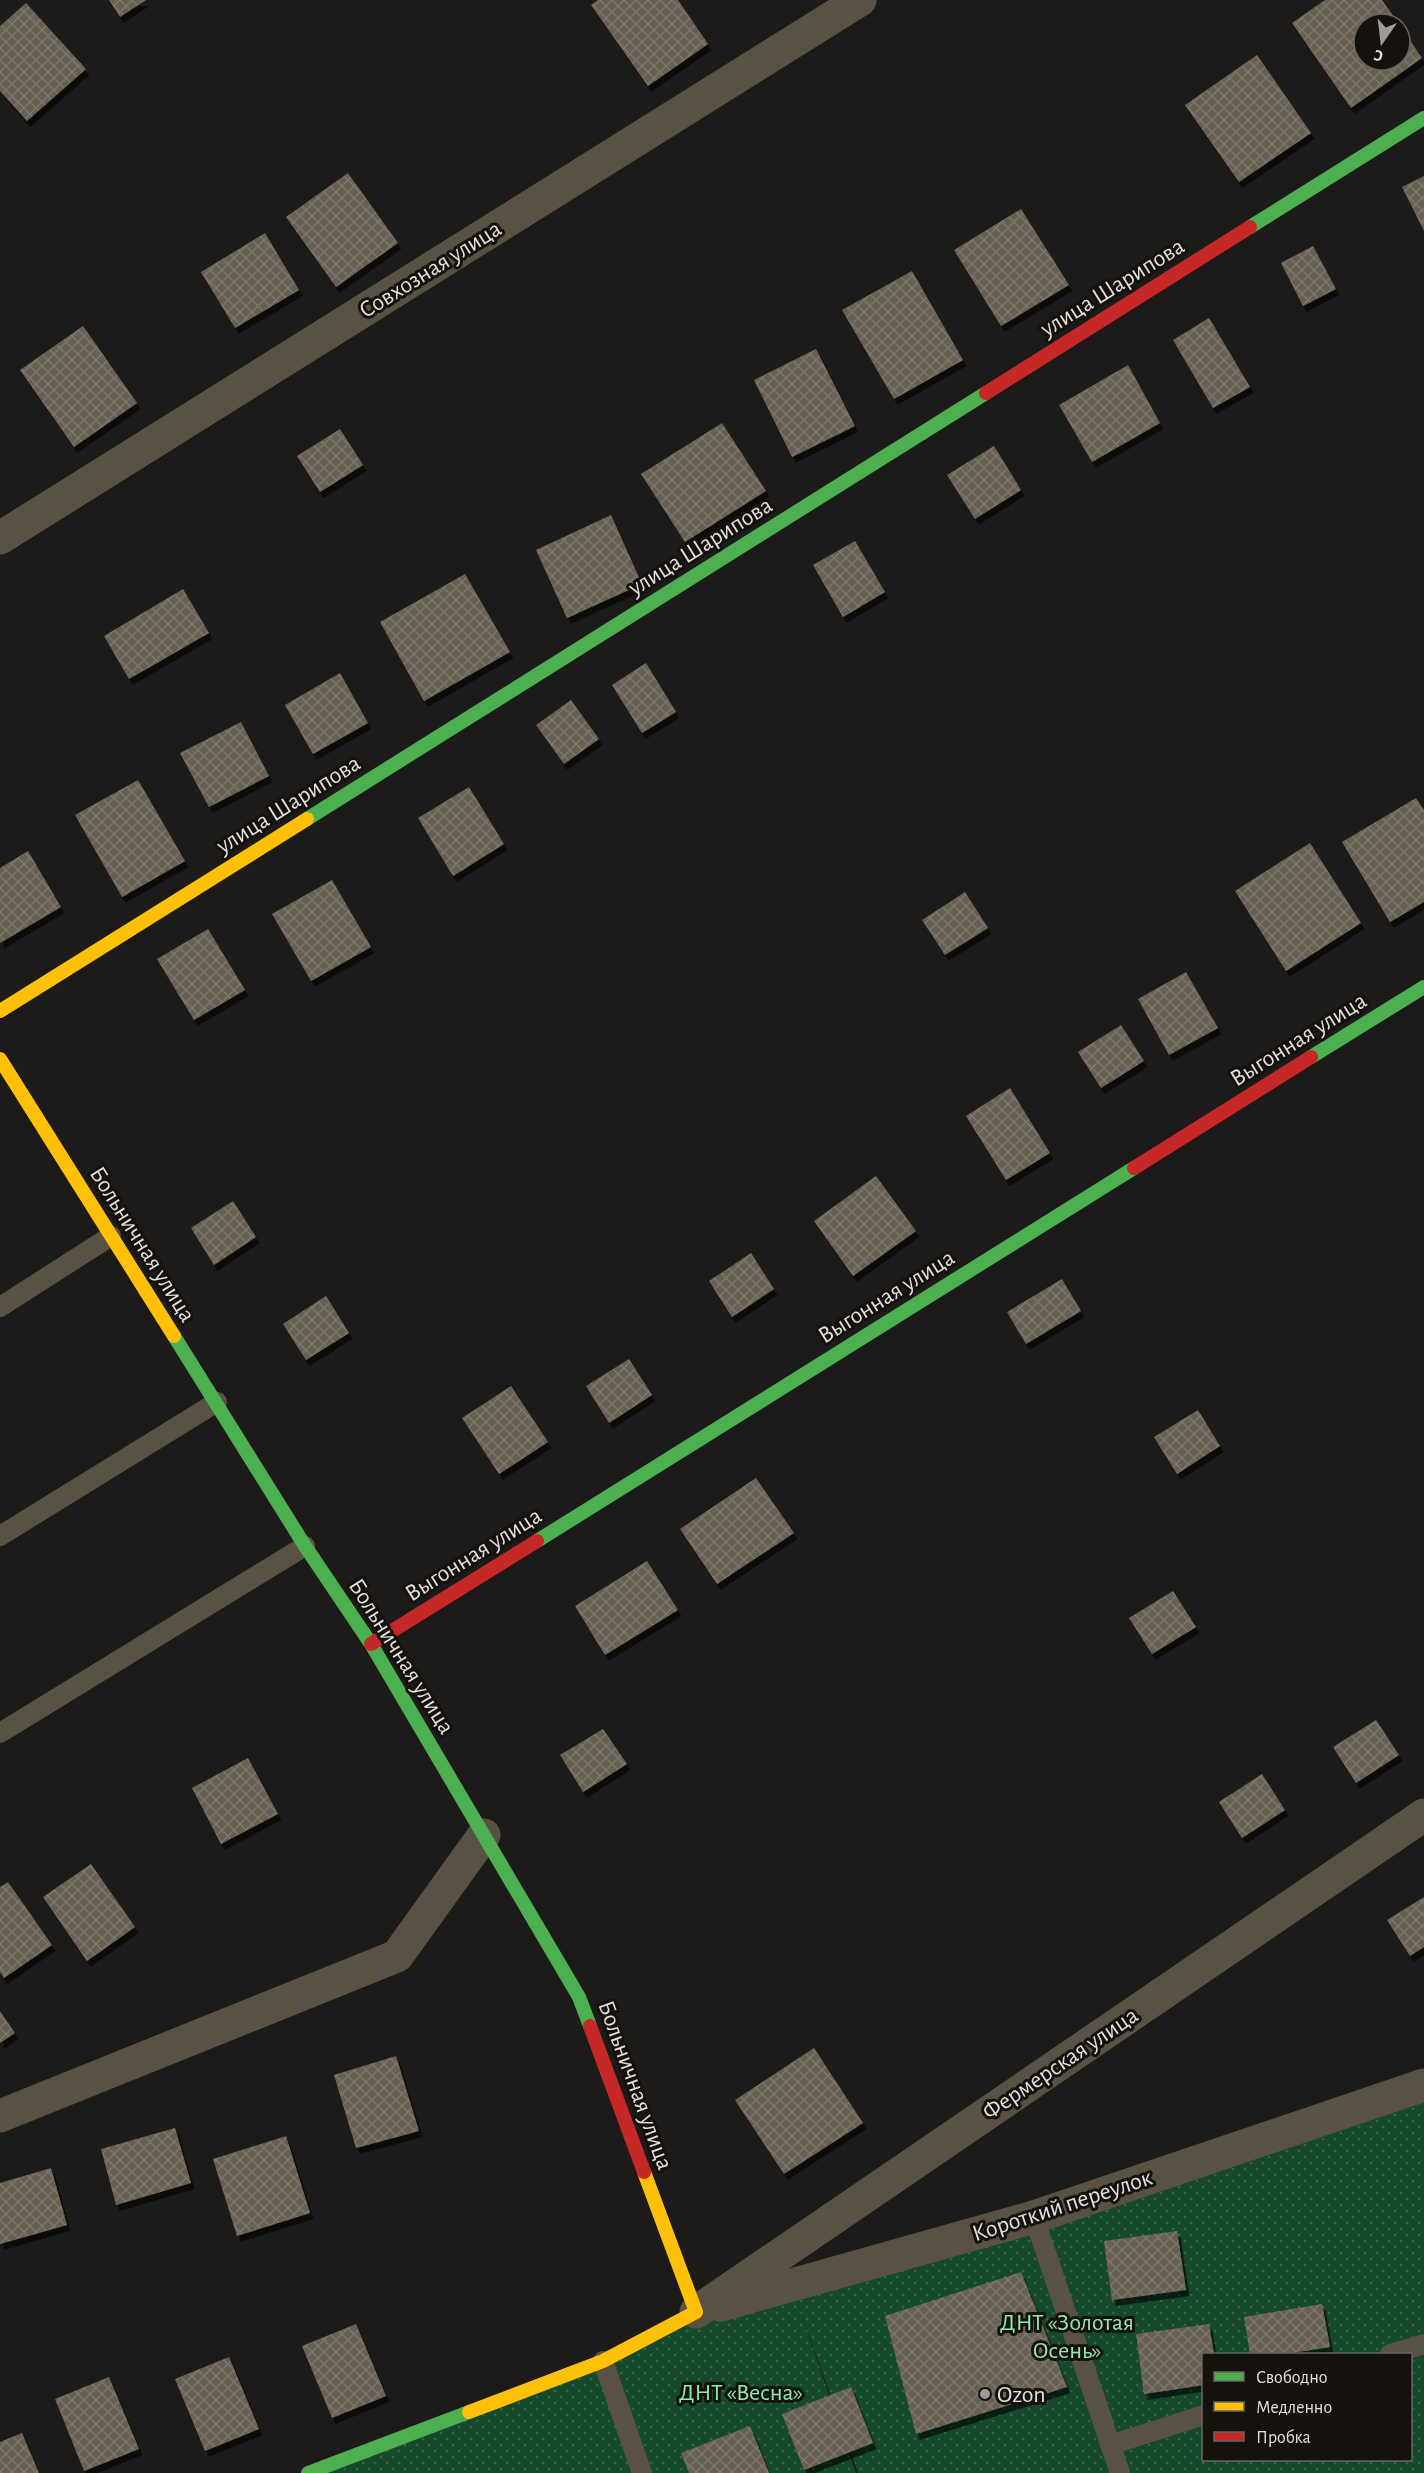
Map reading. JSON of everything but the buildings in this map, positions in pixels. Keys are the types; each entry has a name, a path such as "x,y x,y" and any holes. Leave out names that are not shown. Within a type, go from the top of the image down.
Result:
{"street":[{"name":"Совхозная улица","path":"0,538 860,0"},
{"name":"улица Шарипова","path":"0,1011 1424,118"},
{"name":"Выгонная улица","path":"371,1644 1424,987"},
{"name":"Больничная улица","path":"0,1059 217,1402 304,1546 371,1644 579,1997 696,2312"},
{"name":"Фермерская улица","path":"696,2312 1424,1815"},
{"path":"0,2116 397,1956 484,1834"},
{"name":"Короткий переулок","path":"696,2312 1034,2217 1424,2085"},
{"path":"308,2473 603,2361 696,2312"}],"lane":[{"path":"0,1307 111,1236"},
{"path":"0,1536 217,1402"},
{"path":"0,1733 304,1546"},
{"path":"1034,2217 1120,2473"},
{"path":"1396,2353 1424,2343"},
{"path":"603,2361 642,2473"},
{"path":"1110,2445 1202,2415"}],"green space":[{"name":"ДНТ «Золотая Осень»","path":"1424,2071 1424,2473 858,2473 793,2290 856,2473 305,2473 791,2284"}],"traffic: fast":[{"path":"1250,227 1424,118"},
{"path":"307,819 986,393"},
{"path":"1311,1057 1424,987"},
{"path":"537,1541 1134,1168"},
{"path":"174,1336 305,1546 371,1644 579,1997 590,2026"},
{"path":"308,2473 469,2412"}],"traffic: slow":[{"path":"0,1011 307,819"},
{"path":"0,1059 174,1336"},
{"path":"469,2412 603,2361 696,2312 644,2172"}],"traffic: jam":[{"path":"986,393 1250,227"},
{"path":"1134,1168 1311,1057"},
{"path":"371,1644 537,1541"},
{"path":"590,2026 644,2172"}],"place":[{"name":"Ozon","path":"985,2394"}],"park label":[{"name":"ДНТ «Весна»","path":"741,2392"}]}
